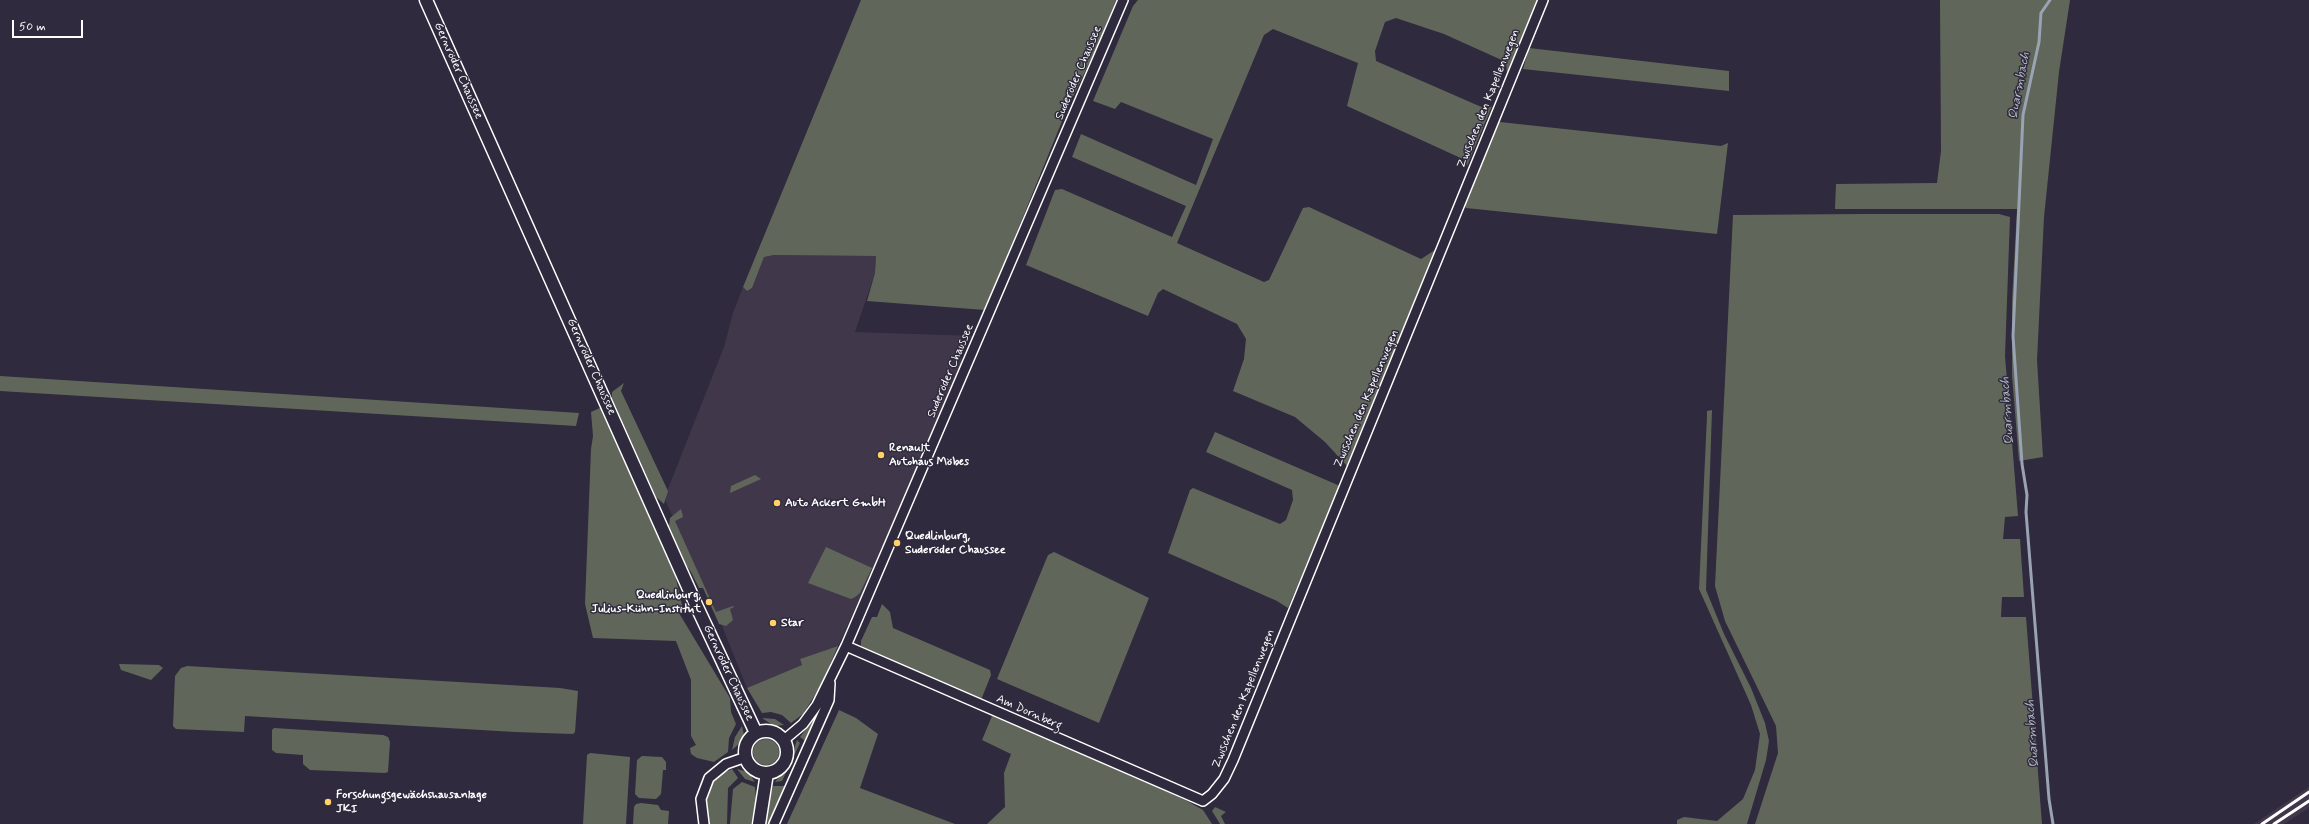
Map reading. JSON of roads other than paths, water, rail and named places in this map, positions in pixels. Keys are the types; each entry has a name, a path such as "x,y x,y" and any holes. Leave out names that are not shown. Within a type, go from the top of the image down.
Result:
{"main road":[{"name":"Gernröder Chaussee","path":"426,0 697,607 756,733"},
{"path":"770,731 784,740 788,750 786,761 779,769 767,774 752,768 746,757 746,744 756,733 770,731"},
{"path":"759,824 767,774"}],"street":[{"name":"Suderöder Chaussee","path":"784,740 803,724 817,706 846,646 1123,0"},
{"name":"Zwischen den Kapellenwegen","path":"1203,801 1212,794 1224,780 1233,760 1422,300 1483,143 1543,0"},
{"name":"Am Dornberg","path":"846,646 1203,801"},
{"path":"774,824 829,700 830,680"},
{"path":"704,824 700,809 701,799 709,778 726,764 746,757"}],"waterway":[{"name":"Quarmbach","path":"2050,0 2041,13 2039,42 2023,115 2013,336 2022,464 2027,495 2026,512 2049,799 2053,824"}],"railway":[{"path":"2262,824 2309,792"},
{"path":"2274,824 2309,801"}],"place":[{"name":"Renault Autohaus Möbes","path":"881,455"},
{"name":"Auto Ackert GmbH","path":"777,503"},
{"name":"Quedlinburg, Suderöder Chaussee","path":"897,543"},
{"name":"Quedlinburg, Julius-Kühn-Institut","path":"709,602"},
{"name":"Star","path":"773,623"},
{"name":"Forschungsgewächshausanlage JKI","path":"328,802"}]}
